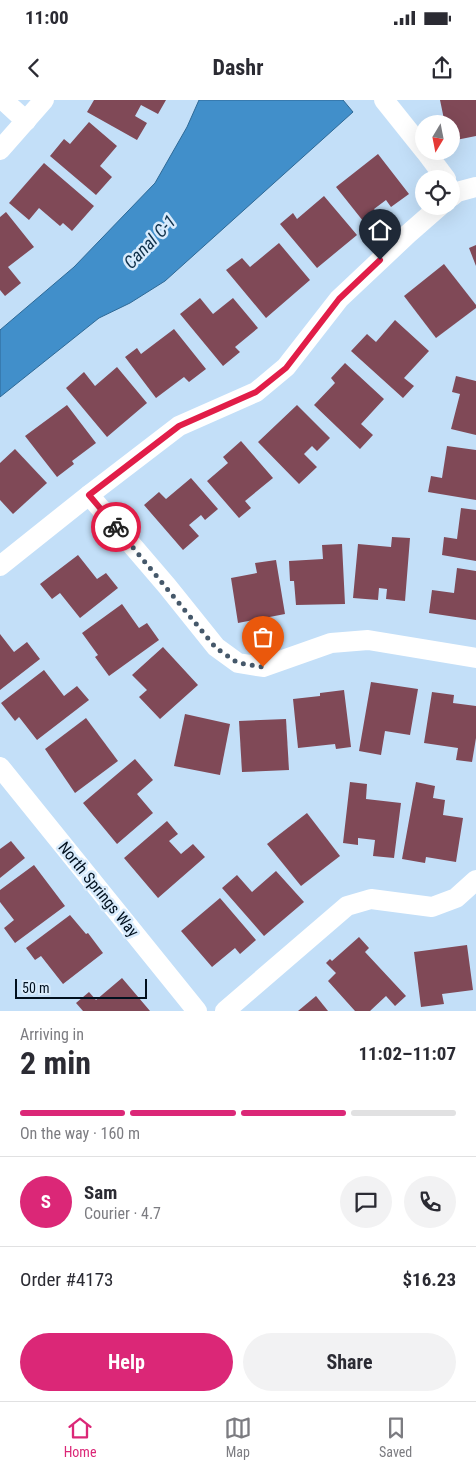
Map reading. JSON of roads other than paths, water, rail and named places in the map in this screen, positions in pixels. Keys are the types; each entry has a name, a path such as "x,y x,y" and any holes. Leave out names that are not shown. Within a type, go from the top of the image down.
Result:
{"street":[{"path":"3,100 26,121"},
{"path":"0,150 44,100"},
{"path":"384,100 415,140"},
{"path":"460,188 476,187"},
{"path":"0,566 179,426 256,392 286,368 339,299 430,215"},
{"path":"89,495 167,586 216,648 238,663 263,667 331,643 368,640 476,658"},
{"name":"North Springs Way","path":"0,767 197,1011"},
{"path":"225,1011 347,906 371,899 432,907 456,898 476,880"}],"water":[{"name":"Canal C-1","path":"199,100 343,100 353,112 165,281 130,303 99,318 0,397 0,330 74,267 155,183 187,127"}]}
